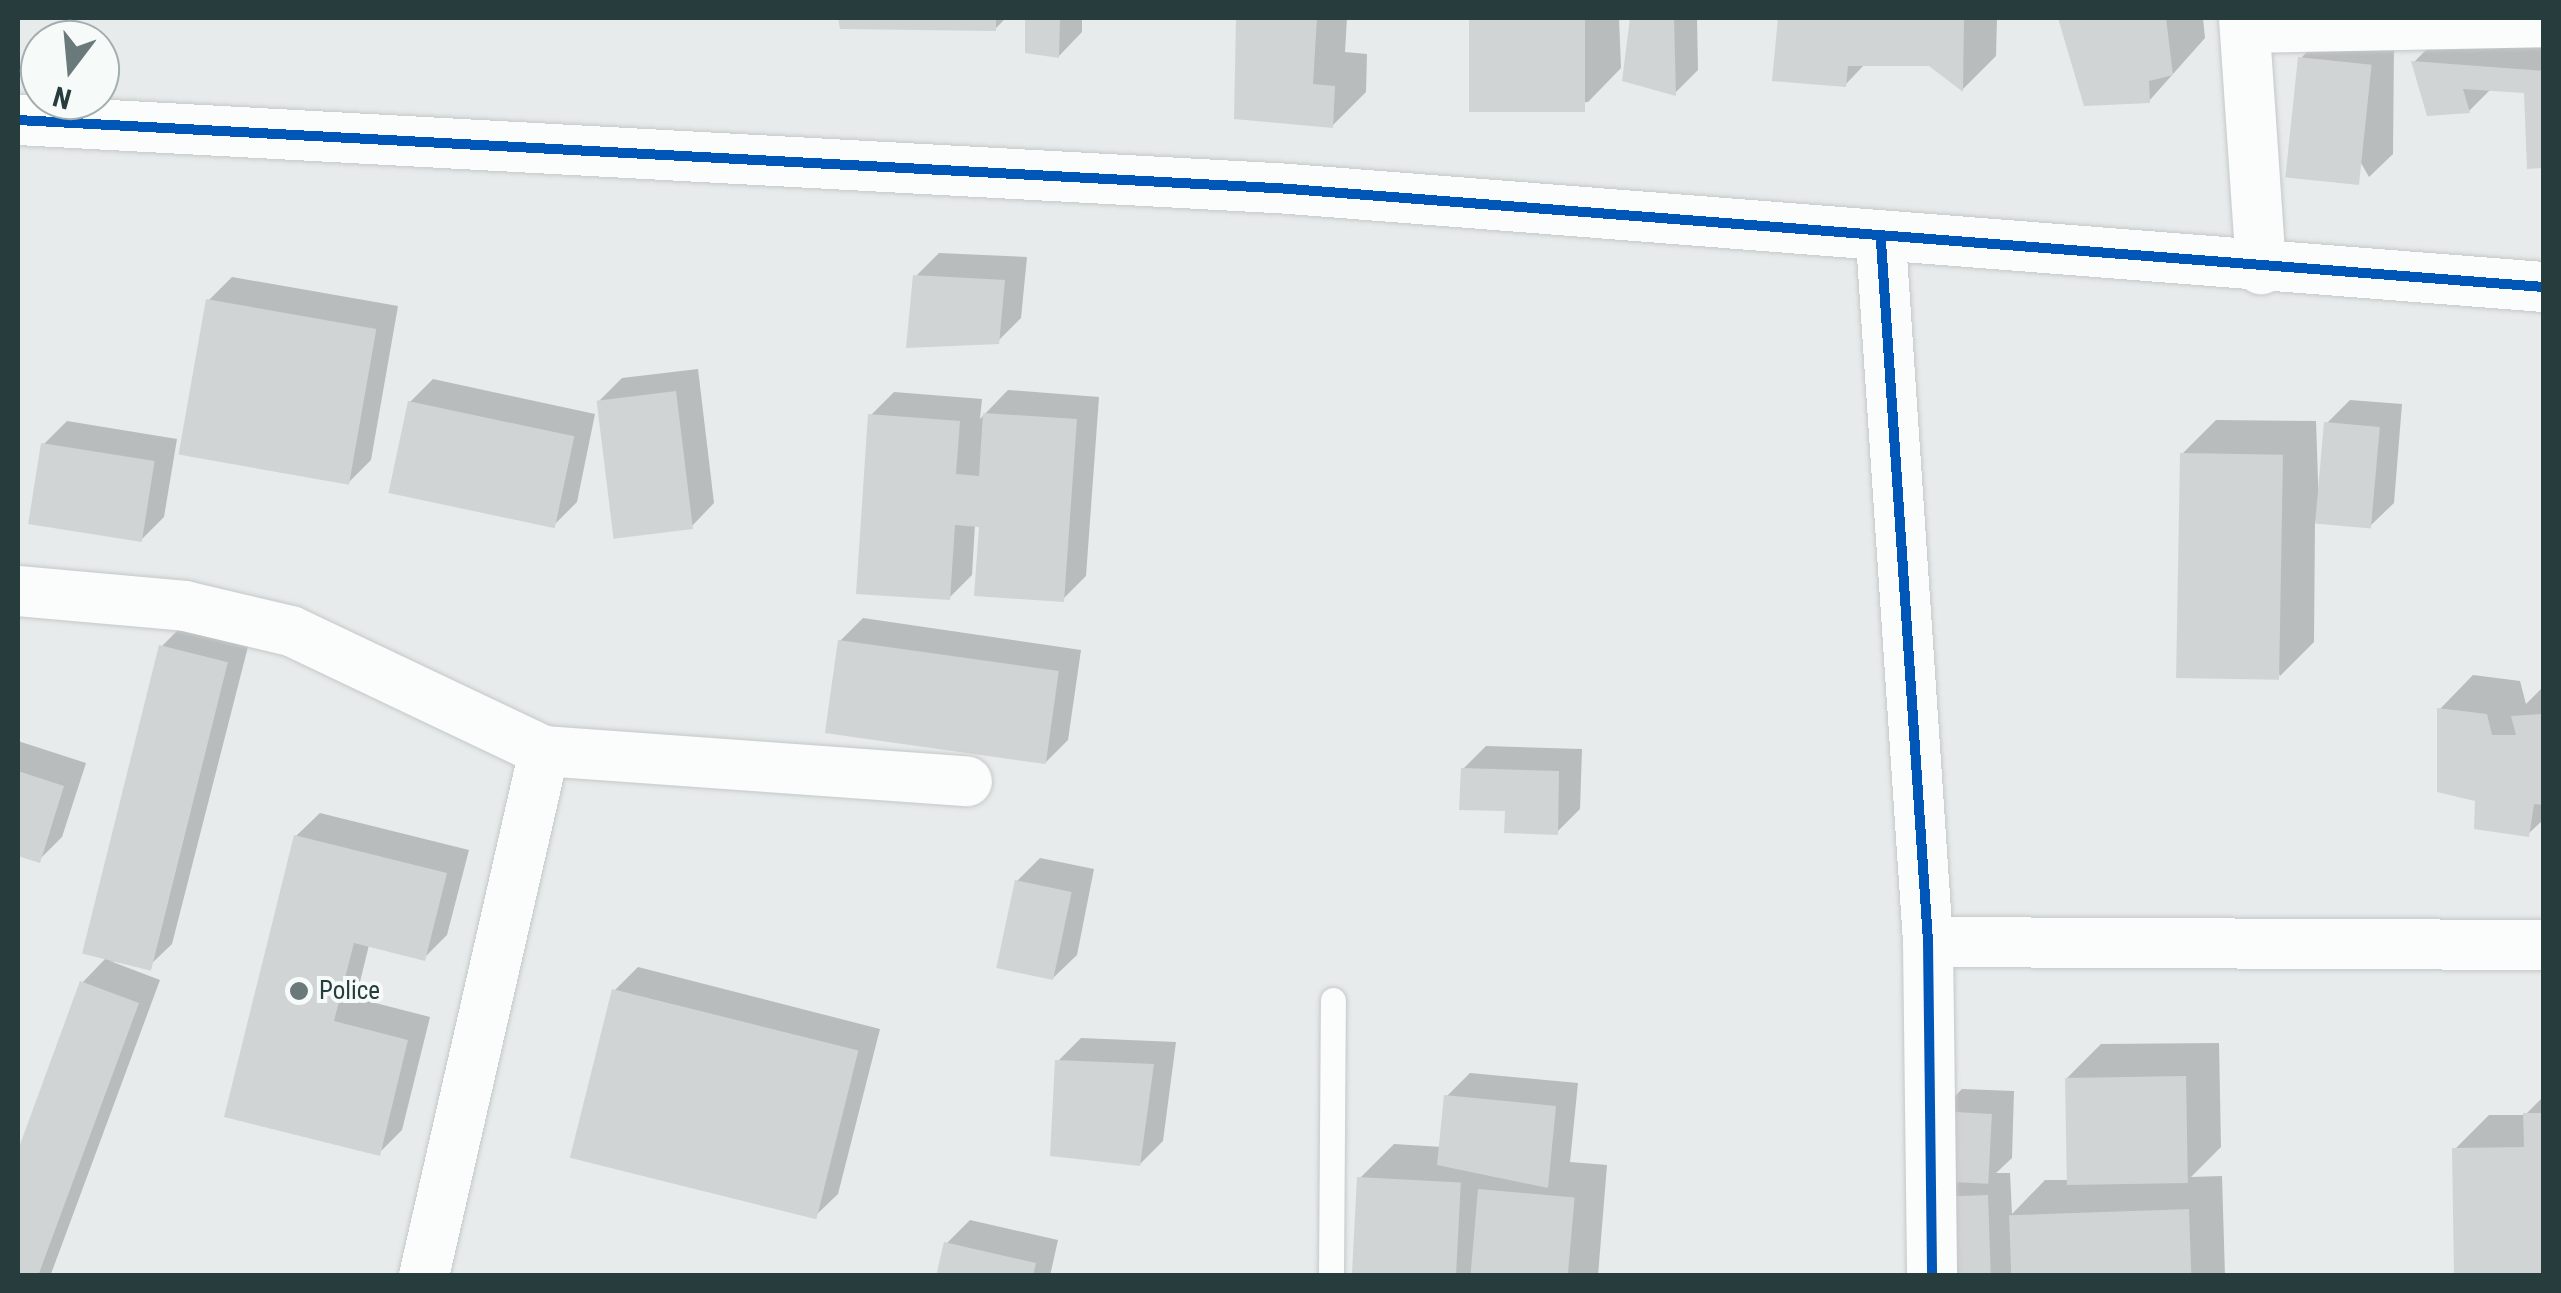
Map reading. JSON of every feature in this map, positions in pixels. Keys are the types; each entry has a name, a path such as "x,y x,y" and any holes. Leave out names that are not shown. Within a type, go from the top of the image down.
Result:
{"street":[{"path":"2261,269 2245,23 2544,22"},
{"path":"18,120 1290,188 1752,221 1881,242 2544,287"},
{"path":"1881,242 1928,942 1932,1276"},
{"path":"18,591 185,606 291,631 544,751 967,781"},
{"path":"424,1276 544,751"},
{"path":"1928,942 2544,945"}],"lane":[{"path":"1330,1276 1332,1000"}],"building":[{"path":"838,18 996,18 996,31 840,29"},
{"path":"1025,18 1060,18 1059,58 1025,53"},
{"path":"1236,18 1317,18 1313,84 1335,86 1333,128 1234,119"},
{"path":"1469,18 1585,18 1585,112 1469,112"},
{"path":"1630,18 1674,18 1676,96 1622,81"},
{"path":"1778,18 1964,18 1963,92 1929,66 1848,66 1846,87 1772,81"},
{"path":"2058,18 2166,18 2173,75 2149,81 2150,103 2084,106"},
{"path":"2298,57 2372,65 2359,185 2285,177"},
{"path":"2411,61 2544,71 2544,168 2527,169 2524,93 2463,89 2470,113 2427,116"},
{"path":"913,275 1005,280 999,344 906,348"},
{"path":"206,299 376,329 349,485 179,455"},
{"path":"676,391 693,529 614,539 597,401"},
{"path":"408,401 574,436 555,528 388,493"},
{"path":"983,413 1077,419 1064,602 974,596 979,527 955,525 950,600 856,594 868,414 960,421 956,474 979,476"},
{"path":"2324,422 2380,427 2371,528 2315,524"},
{"path":"41,443 155,461 142,542 28,524"},
{"path":"2180,453 2283,455 2279,680 2176,678"},
{"path":"838,640 1059,671 1046,764 825,733"},
{"path":"159,645 228,662 151,971 82,954"},
{"path":"2437,708 2487,714 2492,735 2516,735 2511,716 2544,714 2544,805 2534,804 2529,837 2474,829 2475,801 2437,792"},
{"path":"1461,768 1559,771 1558,835 1504,833 1505,811 1459,810"},
{"path":"18,771 64,786 40,863 18,856"},
{"name":"Police","path":"294,835 447,873 425,961 354,943 334,1021 408,1040 380,1156 224,1117"},
{"path":"1015,880 1072,892 1053,980 996,968"},
{"path":"80,981 139,1003 38,1276 18,1276 18,1150"},
{"path":"612,989 858,1050 816,1219 570,1158"},
{"path":"1055,1060 1154,1064 1140,1166 1050,1156"},
{"path":"2186,1076 2188,1183 2067,1185 2065,1078"},
{"path":"1444,1095 1556,1106 1548,1188 1437,1165"},
{"path":"1936,1111 1992,1114 1988,1184 1932,1181"},
{"path":"2523,1113 2544,1113 2544,1276 2454,1276 2452,1148 2524,1147"},
{"path":"1357,1177 1461,1182 1456,1276 1352,1276"},
{"path":"1478,1189 1575,1197 1568,1276 1470,1276"},
{"path":"1988,1195 1991,1276 1942,1276 1939,1197"},
{"path":"2189,1209 2191,1276 2011,1276 2009,1215"},
{"path":"944,1242 1036,1263 1033,1276 936,1276"}],"cycle path":[{"path":"18,120 1290,189 2544,287"},
{"path":"1881,241 1928,942 1932,1276"}],"place":[{"name":"Police","path":"299,991"}]}
